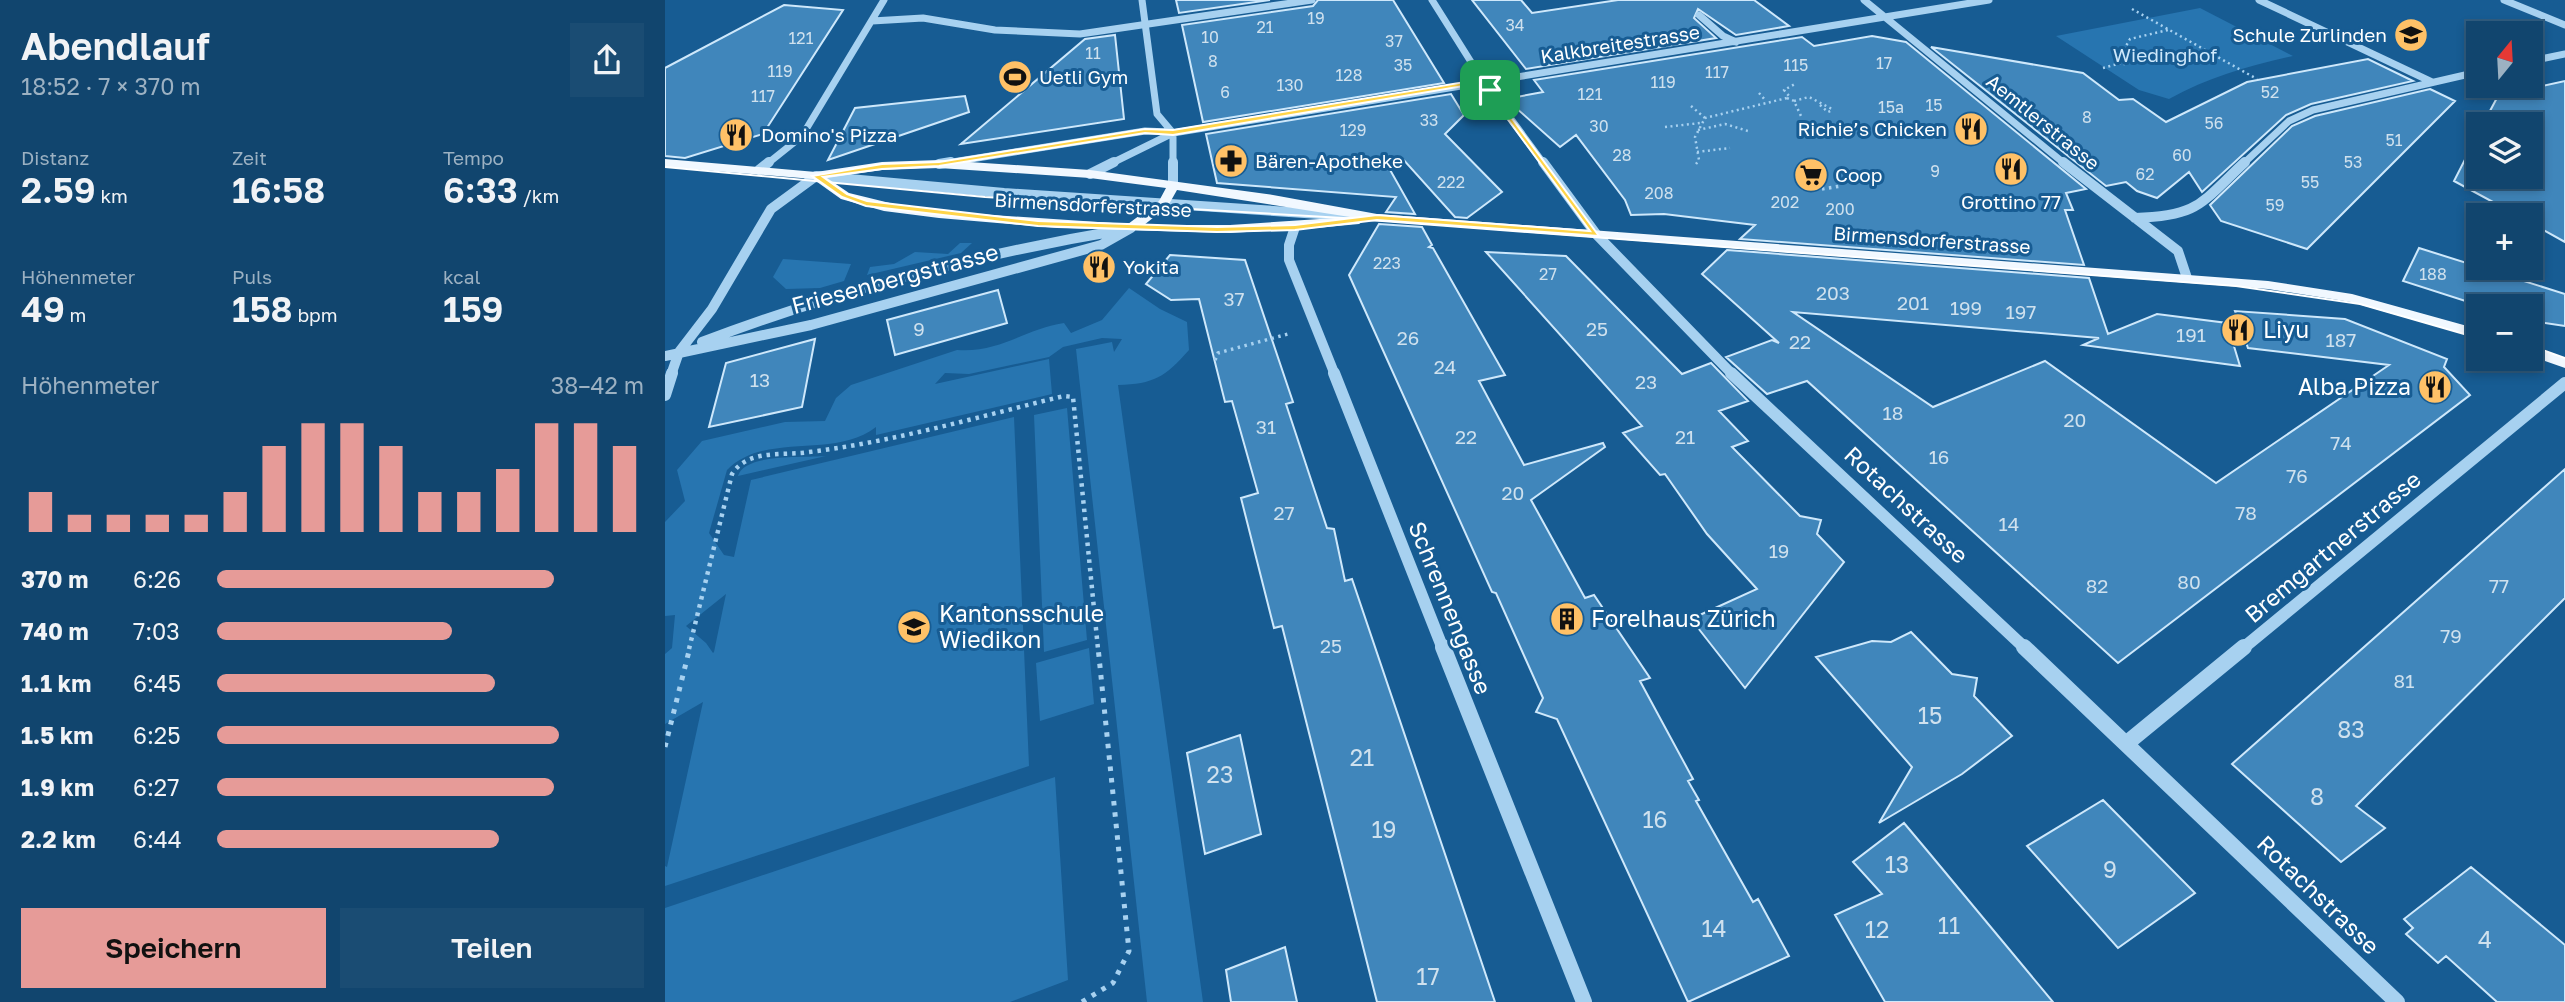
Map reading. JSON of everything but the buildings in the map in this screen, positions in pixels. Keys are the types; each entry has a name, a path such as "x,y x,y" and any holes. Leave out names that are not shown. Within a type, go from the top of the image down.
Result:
{"main road":[{"name":"Birmensdorferstrasse","path":"665,163 816,176 882,166 939,164 1090,174 1377,218 2187,278 2333,294 2399,309 2466,330"},
{"name":"Birmensdorferstrasse","path":"816,176 845,195 886,208 1000,220 1131,228 1295,227 1377,218"},
{"path":"1131,228 1164,204 1173,186"},
{"path":"2543,355 2565,363"}],"street":[{"path":"759,170 802,136 884,0"},
{"path":"1142,0 1157,114 1161,122 1173,132 1173,186"},
{"path":"872,21 923,18 995,30 1080,34 1312,0"},
{"name":"Rotachstrasse","path":"1432,0 1483,81 1596,234 1723,366 2127,743 2397,1002"},
{"name":"Aemtlerstrasse","path":"1864,0 2178,251 2187,278"},
{"name":"Kalkbreitestrasse","path":"939,164 1145,131 1173,132 1989,0"},
{"path":"2259,0 2432,82"},
{"path":"2504,0 2565,25"},
{"path":"1699,15 1723,36 1737,42"},
{"path":"2543,59 2565,54"},
{"path":"2135,218 2171,216 2194,209 2289,121 2312,110 2466,75"},
{"name":"Kalkbreitestrasse","path":"1090,174 1173,132"},
{"path":"665,395 679,352 712,309 771,209 816,176"},
{"name":"Birmensdorferstrasse","path":"816,176 1377,218"},
{"name":"Schrennengasse","path":"1295,227 1289,245 1289,260 1584,1002"},
{"path":"679,352 748,321 788,309 1063,239 1131,228"},
{"name":"Friesenbergstrasse","path":"665,356 811,325 1082,251 1116,239 1131,228"},
{"name":"Bremgartnerstrasse","path":"2127,743 2565,383"}],"path":[{"path":"2132,9 2257,79"},
{"path":"2126,65 2122,55 2130,39 2169,30"},
{"path":"2103,68 2126,65 2136,58 2160,53 2200,58 2214,55"},
{"path":"1787,98 1784,90 1795,84"},
{"path":"1759,93 1766,101"},
{"path":"1696,164 1699,160 1695,137 1705,118 1787,98 1794,101 1812,98 1833,111 1820,105"},
{"path":"1794,101 1801,116"},
{"path":"1691,106 1705,118"},
{"path":"1665,127 1700,123"},
{"path":"1698,130 1725,124 1748,131"},
{"path":"1697,152 1730,148"},
{"path":"1822,189 1841,186"},
{"path":"1215,360 1218,354 1237,346 1295,332"},
{"path":"665,747 732,474 737,466 756,456 830,450 1064,396 1073,397 1129,951 1124,968 1114,983 1100,995 1082,1002"}],"green space":[{"name":"Wiedinghof","path":"2200,8 2293,56 2229,73 2169,99 2139,90 2056,36"},
{"path":"960,243 972,243 961,253 867,275 870,267 894,264 915,252 948,254"},
{"path":"783,259 851,264 844,281 820,288 786,289 773,277"},
{"path":"1129,288 1160,309 1187,322 1189,350 1173,367 1150,381 1118,385 1203,1002 1147,1002 1076,349 1112,342 1114,352 1122,339 1102,338 1063,347 1049,357 969,374 945,373 935,384 1049,359 1052,394 876,435 876,427 859,437 840,442 760,451 743,458 727,470 709,533 724,555 734,557 751,480 1014,417 1029,766 665,886 665,866 667,867 703,702 665,724 665,654 672,648 675,615 665,616 665,522 685,501 677,470 702,441 785,422 825,421 836,398 851,385 957,350 987,348 1064,323 1071,333 1102,320","holes":["726,594 714,652 686,626"]},
{"path":"1067,408 1087,640 1044,652 1034,415"},
{"path":"826,456 738,476 751,463 763,460"},
{"path":"1089,648 1094,704 1040,721 1036,663"},
{"path":"1055,777 1068,980 1010,1002 665,1002 665,908"}],"tram line":[{"path":"665,167 985,197 1343,218 2236,286 2360,304 2466,335"},
{"path":"2543,350 2565,358"}],"place":[{"name":"Schule Zurlinden","path":"2411,35"},
{"name":"Uetli Gym","path":"1015,77"},
{"name":"Richie’s Chicken","path":"1971,129"},
{"name":"Domino's Pizza","path":"736,135"},
{"name":"Bären-Apotheke","path":"1231,161"},
{"name":"Grottino 77","path":"2011,169"},
{"name":"Coop","path":"1811,175"},
{"name":"Yokita","path":"1099,267"},
{"name":"Liyu","path":"2238,330"},
{"name":"Alba Pizza","path":"2435,387"},
{"name":"Forelhaus Zürich","path":"1567,619"},
{"name":"Kantonsschule Wiedikon","path":"914,627"}],"route":[{"path":"1483,81 1490,90 1596,234 1377,218 1295,227 1217,230 1073,226 886,208 845,195 816,176 882,166 939,164 1145,131 1173,132 1483,81"}]}
